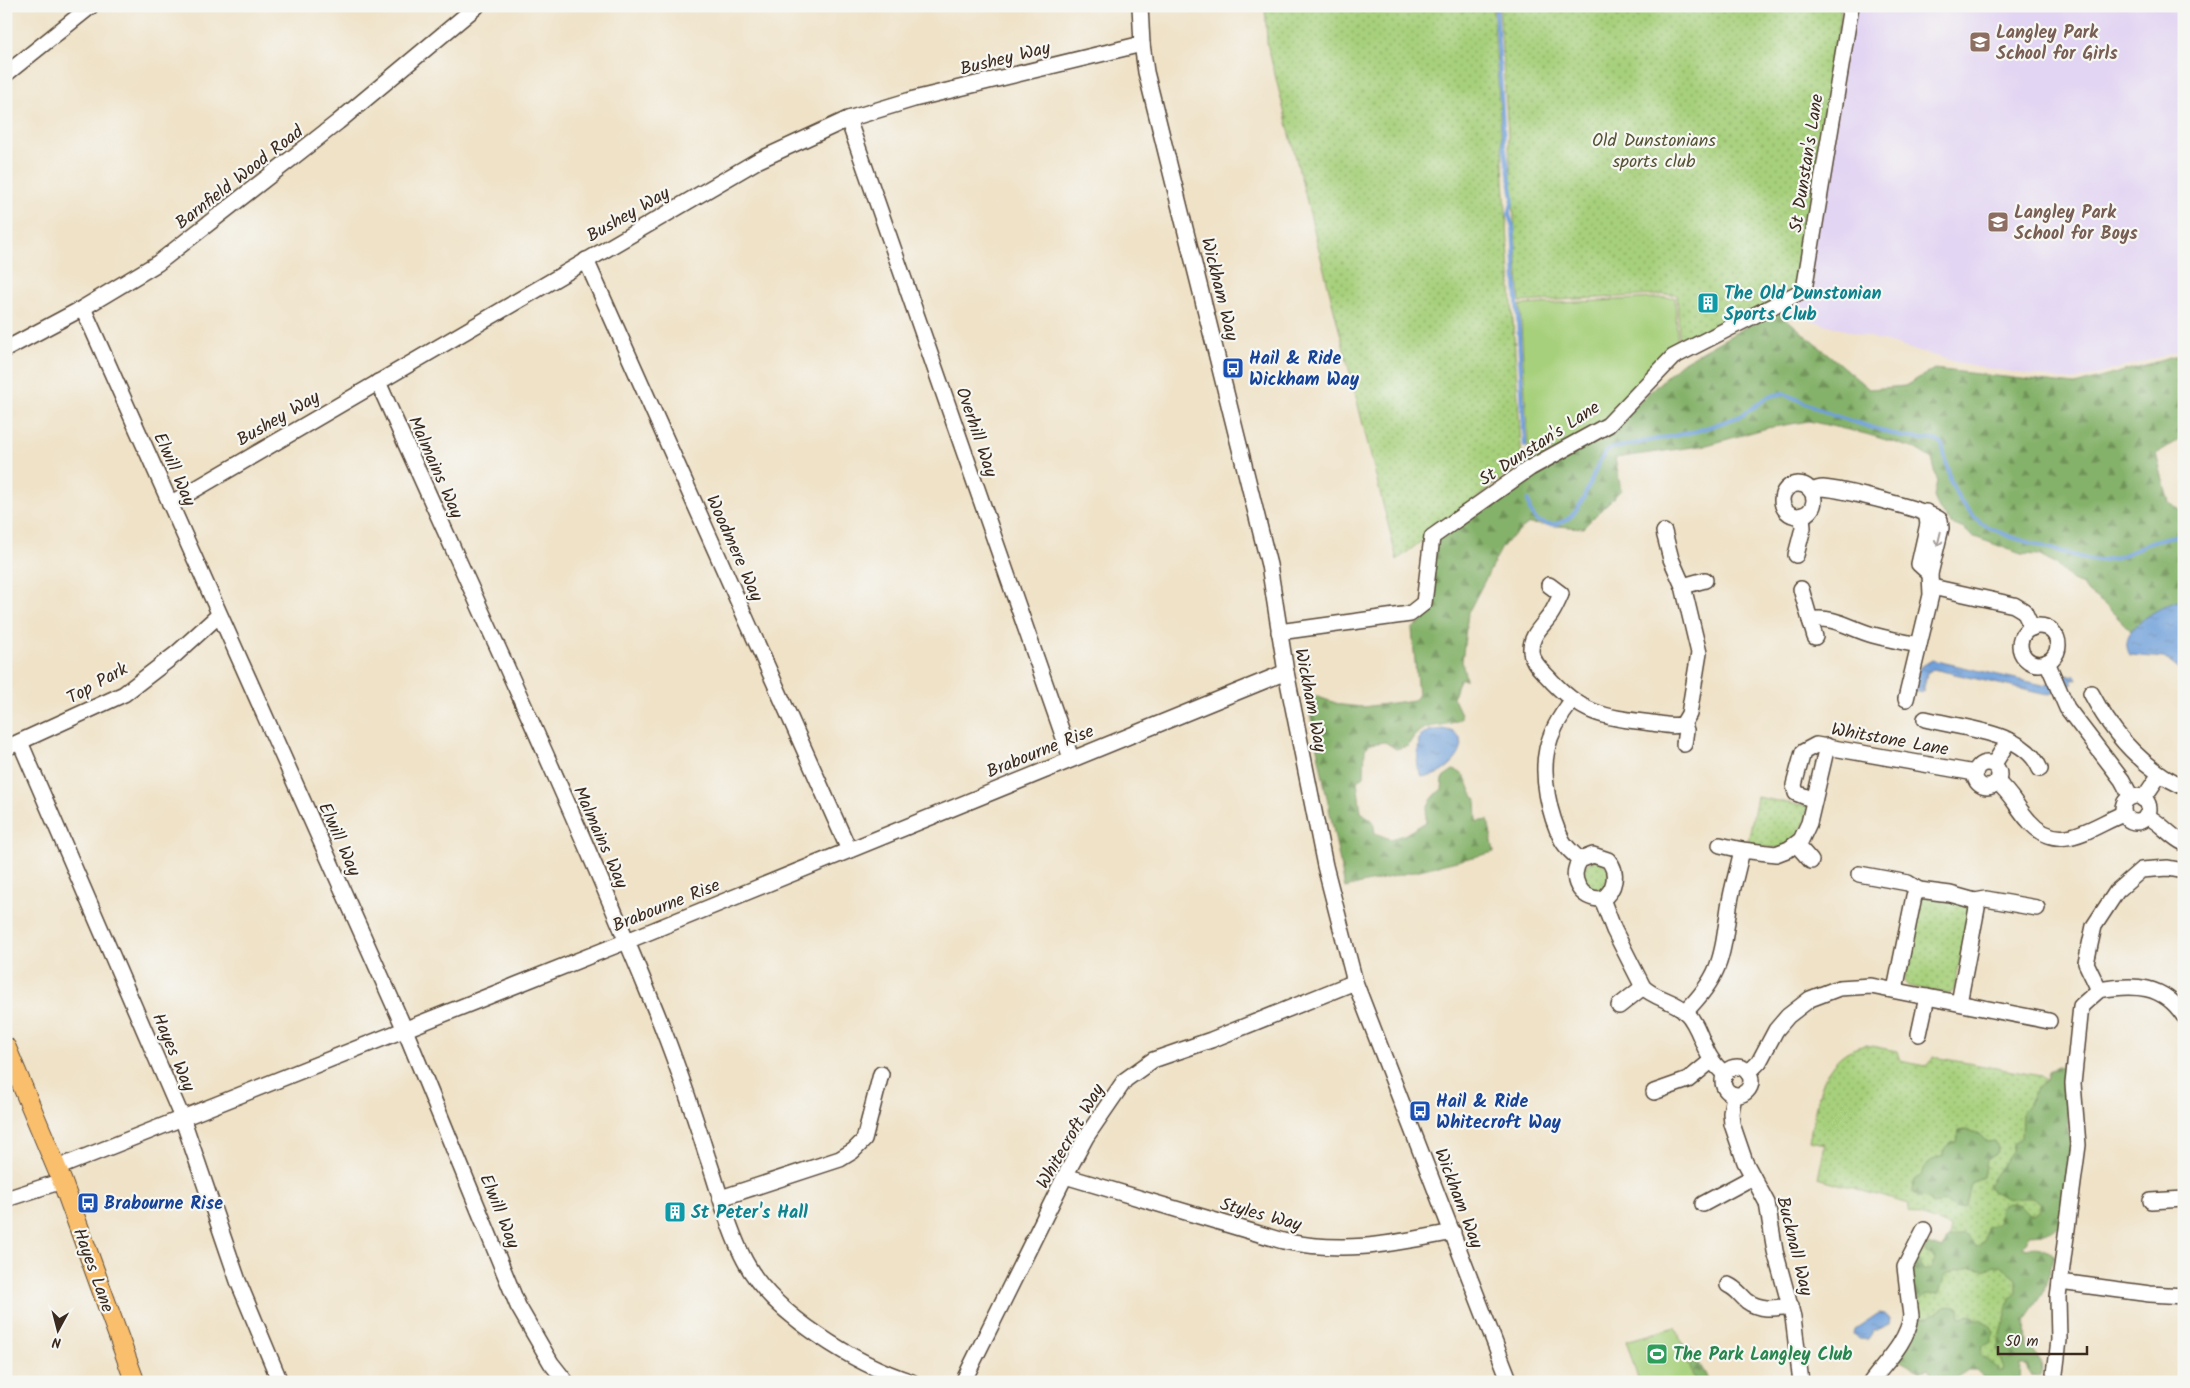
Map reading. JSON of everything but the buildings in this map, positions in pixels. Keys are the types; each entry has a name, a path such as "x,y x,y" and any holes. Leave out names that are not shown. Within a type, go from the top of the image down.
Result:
{"main road":[{"name":"Hayes Lane","path":"6,1047 60,1175 130,1380"}],"street":[{"path":"6,74 91,6"},
{"name":"Barnfield Wood Road","path":"6,350 83,308 158,263 229,210 346,116 476,6"},
{"name":"Wickham Way","path":"1140,6 1142,44 1148,80 1269,565 1286,672 1324,866 1354,982 1510,1382"},
{"name":"St Dunstan's Lane","path":"1280,632 1410,614 1424,603 1432,537 1530,468 1608,425 1672,357 1804,290 1851,6"},
{"name":"Bushey Way","path":"170,504 756,161 848,119 914,99 1142,44"},
{"name":"Overhill Way","path":"848,119 1071,758"},
{"name":"Woodmere Way","path":"586,260 849,850"},
{"name":"Elwill Way","path":"83,308 405,1030 518,1306 551,1363 566,1382"},
{"name":"Malmains Way","path":"378,382 627,940 676,1058 721,1198 745,1262 774,1298 810,1330 855,1358 912,1382"},
{"path":"1796,484 1806,486 1812,491 1814,498 1812,508 1802,515 1792,514 1786,509 1782,499 1789,487 1796,484"},
{"path":"1812,491 1827,489 1926,512 1928,524 1919,564 1931,581 2018,607 2024,611 2032,628"},
{"path":"1796,555 1803,528 1802,515"},
{"path":"1664,532 1671,559 1683,586 1698,646 1699,660 1689,714 1683,724"},
{"path":"1683,586 1705,580"},
{"path":"1906,699 1931,581"},
{"path":"1549,585 1569,596 1533,638 1531,651 1540,668 1572,701 1587,710 1608,717 1672,725 1683,724"},
{"path":"1801,589 1814,637"},
{"name":"Top Park","path":"13,745 124,694 176,654 219,615"},
{"path":"1810,620 1820,618 1841,622 1871,635 1918,646"},
{"path":"2042,626 2048,628 2056,637 2056,653 2046,662 2036,663 2030,661 2021,651 2021,639 2032,628 2042,626"},
{"path":"2046,662 2068,708 2122,780 2137,798 2148,806 2143,820 2133,822 2123,814"},
{"name":"Brabourne Rise","path":"6,1199 183,1120 1286,672"},
{"path":"2091,692 2120,738 2160,774 2184,787"},
{"path":"1572,701 1552,732 1547,750 1546,766 1550,803 1559,833 1566,845 1580,860"},
{"path":"1925,719 1996,734 2029,753 2040,769"},
{"path":"1683,724 1686,730 1684,744"},
{"path":"1994,764 2009,740"},
{"name":"Hayes Way","path":"13,745 183,1120 238,1281 262,1344 280,1382"},
{"name":"Whitstone Lane","path":"1813,804 1794,789 1800,759 1803,752 1812,746 1827,746 1943,769 1975,773"},
{"path":"1720,845 1776,854 1797,845 1807,830 1827,746"},
{"path":"1981,764 1994,764 2000,774 1997,782 1989,788 1980,786 1975,779 1975,773 1981,764"},
{"path":"2123,814 2124,804 2137,798 2160,774"},
{"path":"1997,782 2013,797 2032,825 2054,836 2065,837 2081,834 2123,814"},
{"path":"2146,816 2160,823 2175,838 2184,843"},
{"path":"1797,845 1811,860"},
{"path":"1602,899 1614,930 1643,987 1650,993 1675,1004 1685,1012 1704,990 1723,955 1730,905 1742,850"},
{"path":"1593,855 1612,856 1614,879 1611,890 1602,899 1588,896 1578,886 1575,873 1580,860 1593,855"},
{"path":"2099,990 2086,963 2094,926 2117,891 2141,870 2168,868 2184,871"},
{"path":"1859,874 1908,883 1919,890 1967,897 1975,901 1986,899 2037,908"},
{"path":"1896,990 1914,896 1919,890"},
{"path":"1959,1003 1977,908 1975,901"},
{"name":"Whitecroft Way","path":"963,1382 1065,1176 1086,1137 1125,1080 1153,1060 1211,1040 1354,982"},
{"path":"1748,1073 1759,1062 1781,1023 1815,996 1839,988 1855,986 1896,990 2049,1021"},
{"path":"2054,1382 2059,1340 2060,1282 2078,1145 2073,1084 2081,1006 2099,990 2122,986 2159,992 2172,1000 2184,1016"},
{"path":"1619,1006 1643,987"},
{"path":"1919,1034 1927,997"},
{"name":"Bucknall Way","path":"1685,1012 1711,1061 1725,1074 1724,1088 1734,1095 1732,1122 1745,1162 1767,1203 1775,1251 1791,1306 1801,1382"},
{"path":"1654,1092 1688,1080 1711,1061"},
{"path":"1725,1074 1735,1067 1744,1069 1748,1073 1750,1079 1749,1088 1741,1094 1734,1095"},
{"path":"721,1198 840,1159 853,1151 864,1140 881,1074"},
{"name":"Styles Way","path":"1065,1176 1283,1241 1315,1248 1374,1247 1453,1232"},
{"path":"1703,1204 1753,1177"},
{"path":"2150,1201 2184,1199"},
{"path":"1871,1382 1895,1350 1909,1324 1911,1316 1904,1267 1924,1230"},
{"path":"2060,1282 2150,1294 2184,1296"},
{"path":"1728,1285 1737,1290 1749,1302 1760,1307 1791,1306"}],"shaded area":[{"name":"Langley Park School for Boys","path":"1855,6 2184,6 2184,350 2073,381 1966,365 1776,310 1797,301"}],"green space":[{"path":"1265,6 1493,6 1522,463 1397,560 1267,43"},
{"name":"Old Dunstonians sports club","path":"1499,6 1840,6 1841,16 1796,293 1680,351 1677,294 1520,302"},
{"path":"1675,297 1678,351 1605,423 1529,465 1520,305"},
{"path":"1776,310 1869,389 1905,386 1934,369 2075,385 2184,354 2184,437 2156,454 2169,502 2184,513 2184,602 2152,617 2131,631 2103,603 2088,592 2083,585 2074,582 2055,564 2038,555 2021,554 1972,536 1964,529 1952,524 1939,509 1934,497 1937,480 1932,459 1916,449 1866,434 1809,421 1767,428 1707,445 1615,458 1621,490 1583,528 1529,524 1509,539 1501,549 1468,613 1462,661 1466,679 1459,679 1453,697 1461,714 1461,719 1425,728 1413,737 1408,746 1396,749 1385,742 1370,744 1365,749 1364,776 1357,781 1361,812 1373,821 1375,833 1390,839 1404,835 1426,822 1426,812 1429,803 1442,789 1443,777 1453,770 1462,774 1476,799 1477,822 1488,820 1494,852 1345,888 1306,693 1342,705 1363,707 1414,700 1418,696 1412,629 1425,619 1435,538 1534,472 1609,430 1680,364"},
{"path":"1757,797 1808,807 1803,828 1783,848 1747,846"},
{"path":"1596,859 1610,869 1603,894 1583,888 1580,868"},
{"path":"1925,896 1969,906 1970,909 1954,990 1949,994 1908,986 1904,981 1920,900"},
{"path":"1866,1045 1897,1051 1900,1061 1926,1066 1934,1057 2041,1076 2052,1086 2046,1210 2035,1217 2012,1222 2021,1273 2010,1375 1999,1378 1919,1323 1912,1282 1914,1261 1925,1248 1946,1253 1951,1227 1908,1212 1909,1204 1818,1178 1825,1144 1809,1141 1818,1096 1823,1082 1839,1058 1851,1050"},
{"path":"2057,1067 2063,1068 2071,1153 2059,1227 2045,1233 2028,1234 2027,1241 2022,1247 2026,1249 2037,1247 2043,1249 2053,1254 2054,1258 2043,1294 2026,1319 2027,1348 2033,1350 2042,1365 2040,1376 2031,1375 2026,1365 2021,1365 2020,1382 1997,1382 1995,1379 1982,1377 1976,1371 1968,1371 1951,1382 1936,1382 1928,1369 1920,1371 1894,1357 1911,1341 1916,1322 1920,1317 1930,1317 1943,1308 1950,1306 1959,1308 1960,1317 1972,1315 1976,1320 1987,1323 1994,1332 1990,1343 1983,1346 1980,1354 2001,1372 2004,1368 1997,1350 2010,1298 2016,1293 2016,1278 2001,1266 1995,1265 1984,1270 1972,1267 1957,1270 1945,1276 1939,1293 1925,1295 1920,1300 1915,1300 1911,1268 1915,1260 1919,1260 1923,1270 1930,1270 1935,1260 1932,1255 1926,1253 1925,1248 1929,1244 1943,1249 1947,1239 1957,1235 1964,1235 1976,1247 1981,1244 1987,1228 1998,1223 2000,1207 2007,1203 2020,1206 2029,1215 2034,1215 2040,1210 2040,1204 2036,1200 2029,1198 2006,1198 1992,1191 1988,1185 2012,1151 2013,1144 2021,1138 2022,1111 2028,1105 2035,1090 2046,1081 2048,1072"},
{"path":"1965,1130 1978,1133 1988,1143 1995,1142 1998,1147 1997,1153 1986,1160 1983,1178 1971,1183 1966,1206 1956,1209 1945,1202 1932,1204 1929,1198 1918,1197 1913,1192 1914,1180 1921,1176 1929,1163 1943,1156 1947,1146 1957,1142 1959,1131"},
{"name":"The Park Langley Club","path":"1676,1327 1695,1382 1639,1382 1626,1341"},
{"path":"1681,1343 1690,1348 1710,1382 1694,1382 1678,1345"}],"water":[{"path":"2184,599 2184,673 2164,658 2130,655 2127,645 2129,636 2135,627 2154,612"},
{"path":"1932,660 2043,685 2068,675 2071,677 2075,675 2077,679 2071,681 2073,684 2047,695 1933,669 1927,673 1923,692 1914,690 1919,668"},
{"path":"1442,729 1455,733 1461,740 1461,748 1457,757 1441,772 1431,776 1422,776 1417,767 1419,738 1428,731"},
{"path":"1879,1313 1885,1314 1890,1319 1889,1324 1874,1331 1868,1340 1859,1339 1854,1334 1855,1329"}],"waterway":[{"path":"1496,6 1504,144 1513,198 1509,215 1513,227 1525,446"},
{"path":"1528,500 1530,511 1537,521 1553,524 1565,521 1575,512 1601,459 1609,449 1697,431 1741,416 1768,397 1783,393 1835,416 1902,437 1935,440 1942,444 1951,483 1961,502 1980,523 2011,537 2090,560 2105,560 2126,554 2155,540 2184,534"}],"place":[{"name":"Langley Park School for Girls","path":"1980,42"},
{"name":"Langley Park School for Boys","path":"1998,222"},
{"name":"The Old Dunstonian Sports Club","path":"1708,303"},
{"name":"Hail & Ride Wickham Way","path":"1233,368"},
{"name":"Hail & Ride Whitecroft Way","path":"1420,1111"},
{"name":"Brabourne Rise","path":"88,1203"},
{"name":"St Peter's Hall","path":"675,1212"},
{"name":"The Park Langley Club","path":"1657,1354"}]}
